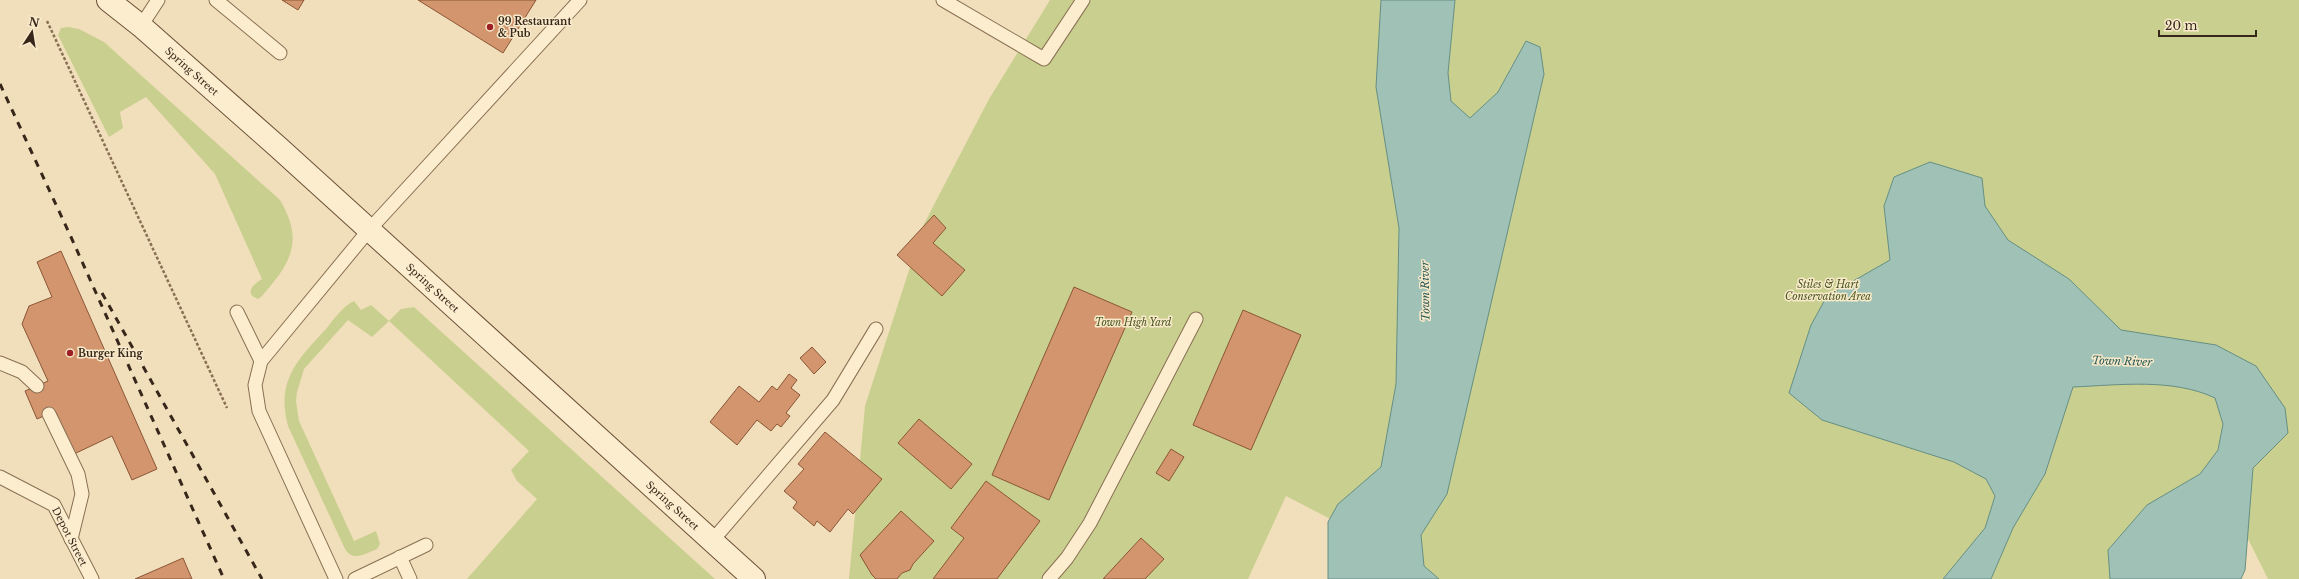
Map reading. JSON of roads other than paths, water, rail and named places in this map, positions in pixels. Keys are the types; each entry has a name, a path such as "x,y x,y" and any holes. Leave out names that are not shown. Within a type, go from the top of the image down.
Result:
{"street":[{"name":"Spring Street","path":"108,0 141,26 370,230 754,579"}],"lane":[{"path":"141,26 158,0"},
{"path":"216,0 280,53"},
{"path":"336,579 259,411 255,385 261,361 370,230 580,0"},
{"path":"943,0 1044,59 1083,0"},
{"path":"237,312 261,361"},
{"path":"1049,579 1067,558 1090,523 1196,319"},
{"path":"712,541 833,400 876,329"},
{"path":"0,363 22,372 37,386"},
{"path":"49,414 78,474 82,494 71,538"},
{"name":"Depot Street","path":"0,477 54,505 92,579"},
{"path":"355,579 426,545"},
{"path":"400,557 410,579"}],"water":[{"name":"Town River","path":"1381,0 1455,0 1448,73 1451,101 1470,118 1498,92 1526,41 1540,47 1544,74 1447,494 1421,535 1424,566 1439,579 1328,579 1328,522 1338,504 1381,467 1396,384 1399,228 1376,87"},
{"name":"Town River","path":"1930,162 1982,178 1985,206 2008,240 2069,279 2121,330 2216,345 2256,366 2285,408 2288,433 2253,468 2245,570 2241,579 2110,579 2108,550 2147,505 2200,474 2218,450 2223,424 2215,398 2199,392 2164,385 2127,384 2073,387 2045,474 2013,528 1991,579 1943,579 1985,528 1995,496 1986,479 1954,462 1822,420 1789,393 1811,325 1827,296 1890,260 1884,206 1894,177"}],"railway":[{"path":"0,84 71,237 224,579"},
{"path":"102,293 262,579"}],"place":[{"name":"99 Restaurant & Pub","path":"490,27"},
{"name":"Burger King","path":"70,353"}],"park label":[{"name":"Stiles & Hart Conservation Area","path":"1828,290"},
{"name":"Town High Yard","path":"1133,322"}]}
